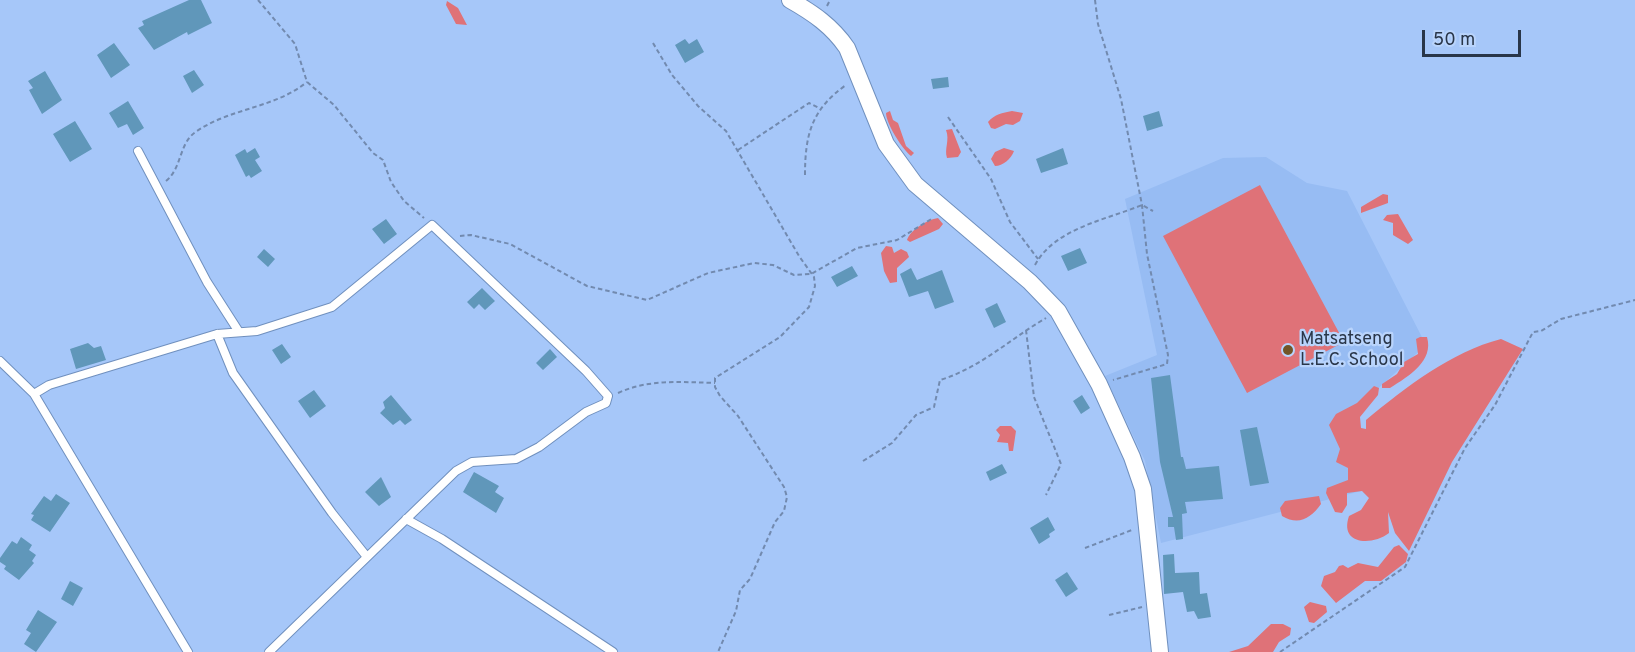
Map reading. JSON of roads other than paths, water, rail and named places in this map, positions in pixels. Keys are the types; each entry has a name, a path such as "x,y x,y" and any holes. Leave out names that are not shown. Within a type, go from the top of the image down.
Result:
{"street":[{"path":"790,0 817,16 838,36 860,76 886,144 915,184 1030,282 1058,311 1099,384 1132,457 1143,489 1160,652"}],"lane":[{"path":"138,151 207,282 239,332"},
{"path":"34,394 49,386 217,334 257,331 332,308 432,225 586,370 608,396 606,403 586,412 539,447 516,459 472,462 456,471 269,652"},
{"path":"217,334 233,374 332,513 367,557"},
{"path":"0,361 34,394 188,652"},
{"path":"406,519 442,539 613,652"}],"place":[{"name":"Matsatseng L.E.C. School","path":"1288,350"}]}
